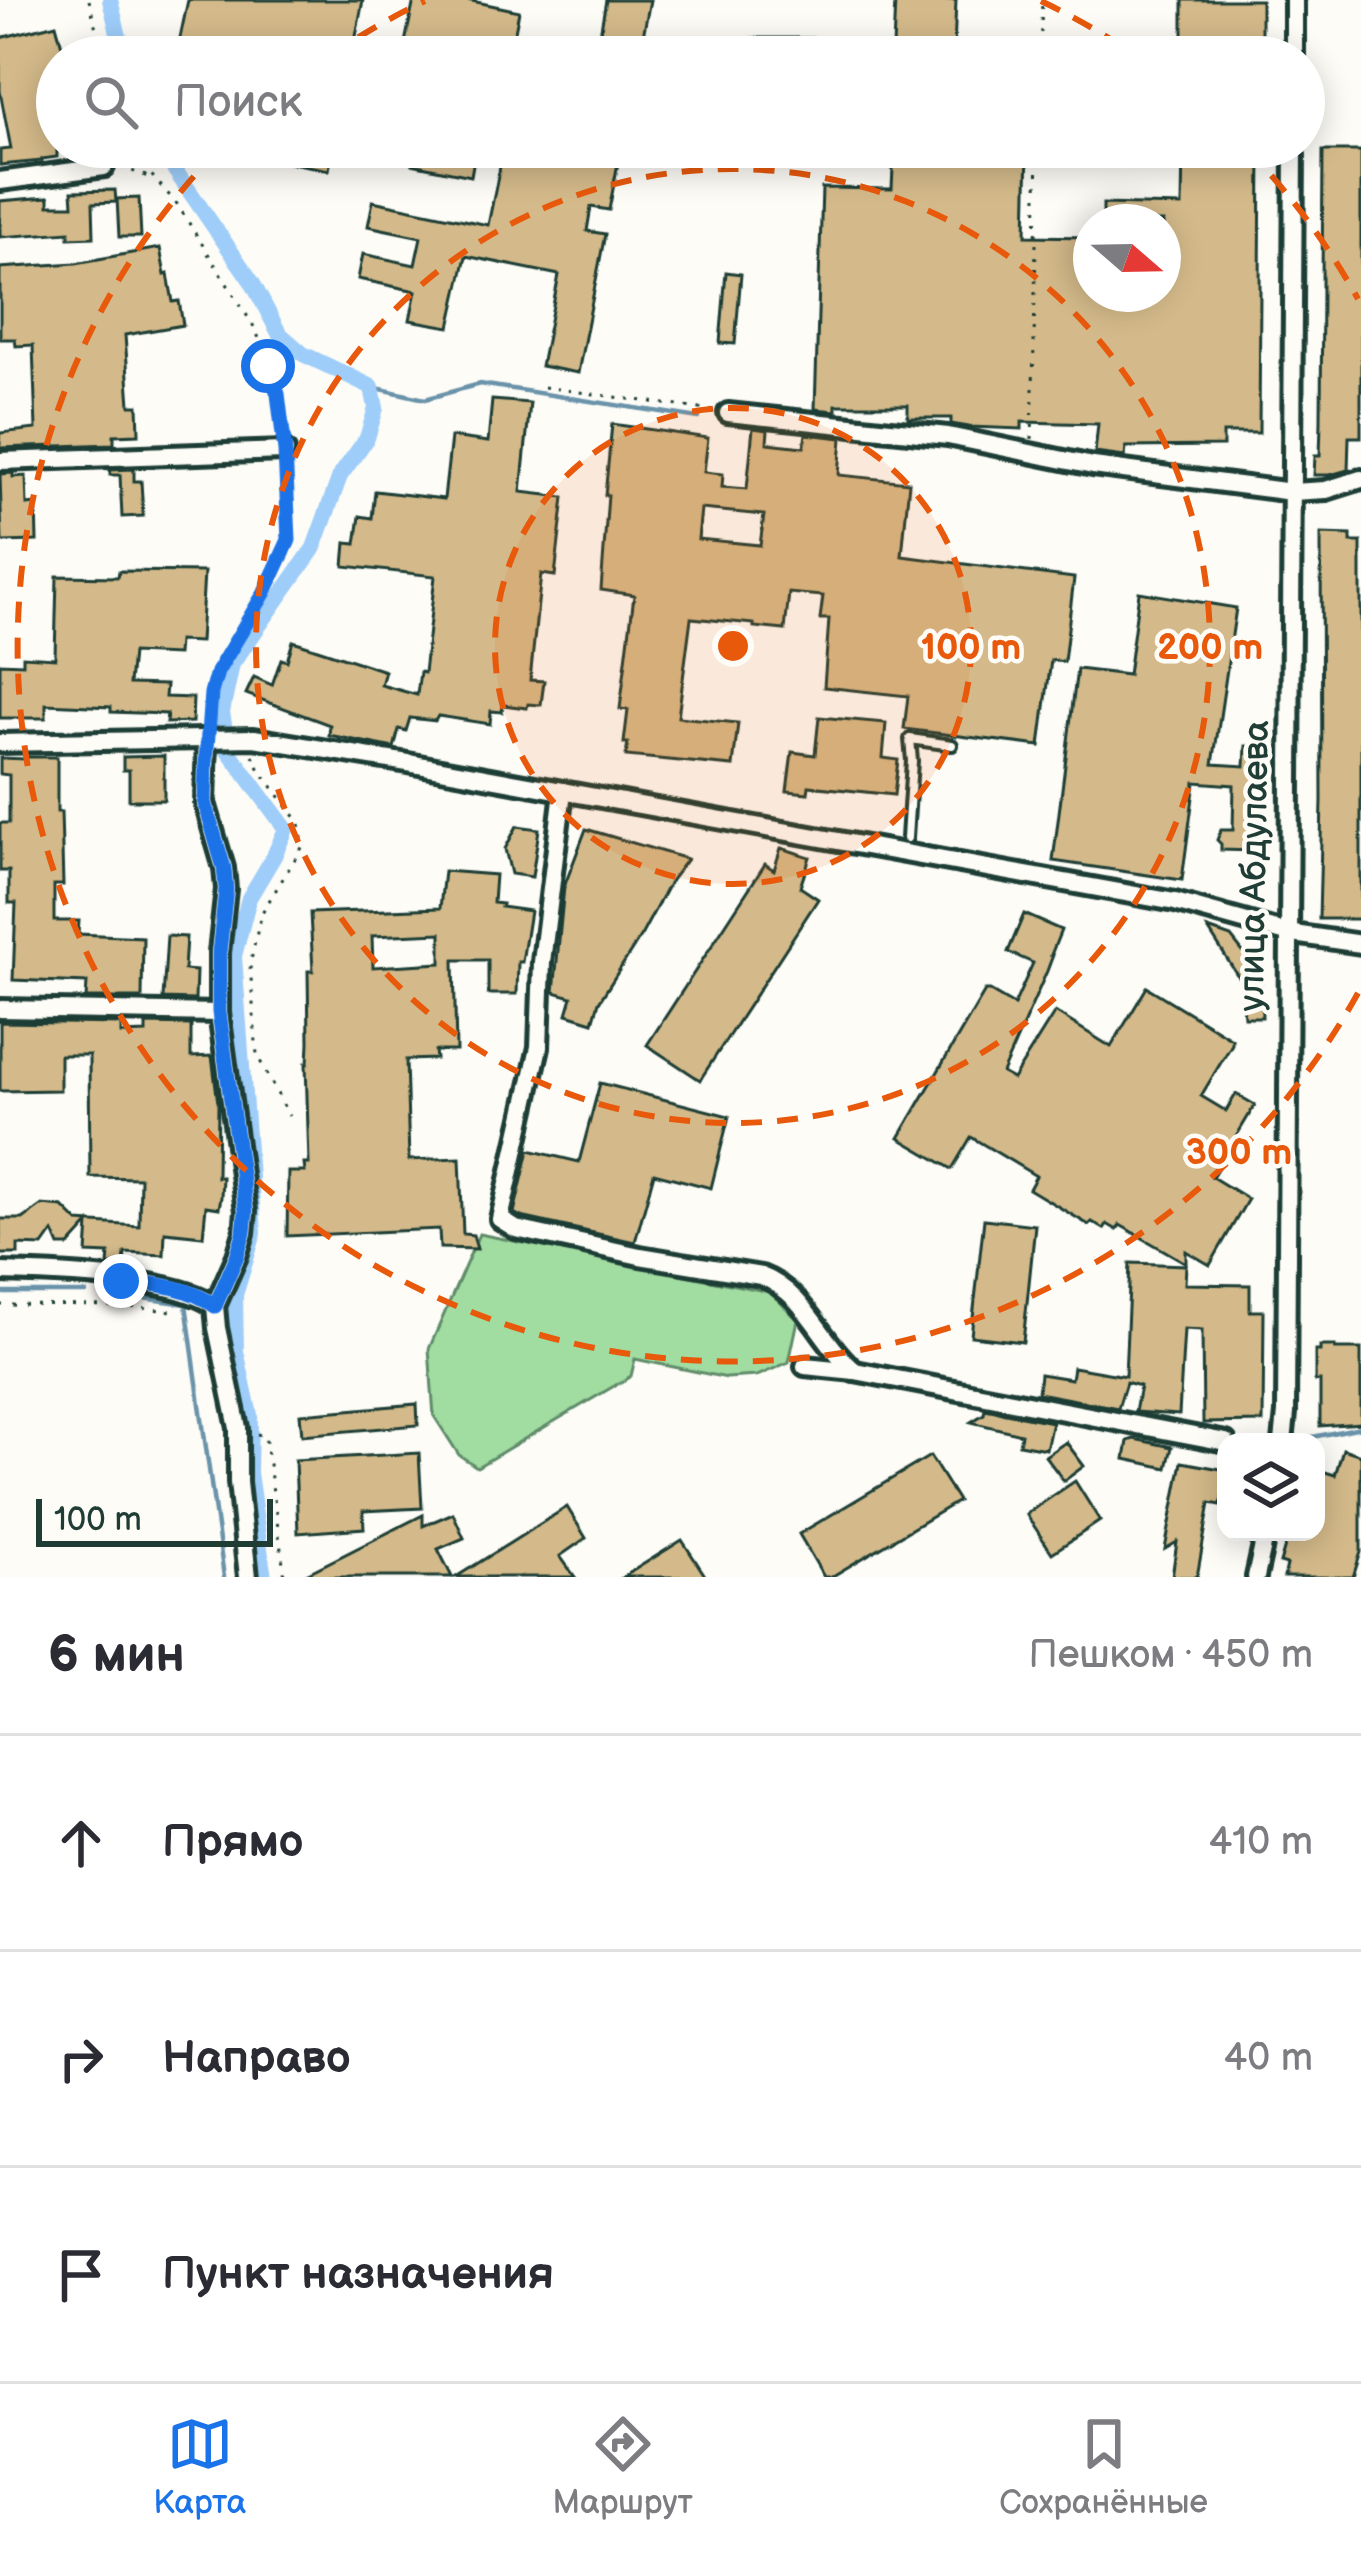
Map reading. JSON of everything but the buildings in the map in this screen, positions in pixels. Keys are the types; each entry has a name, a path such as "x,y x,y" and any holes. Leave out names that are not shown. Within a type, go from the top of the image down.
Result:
{"street":[{"path":"1294,0 1294,36"},
{"path":"0,181 97,168"},
{"name":"улица Абдулаева","path":"1284,1433 1294,168"},
{"path":"728,413 948,436 1060,461 1292,492 1326,490 1361,478"},
{"path":"0,461 285,451"},
{"path":"0,742 243,737 907,845 1175,902 1287,933 1361,944"},
{"path":"213,739 205,803 226,889 219,1012 246,1211 237,1256 215,1306 238,1429 248,1577"},
{"path":"563,791 542,962 539,1046 500,1219 516,1229 778,1282 855,1371"},
{"path":"0,1009 219,1012"},
{"path":"0,1272 169,1286 215,1306"},
{"path":"805,1366 855,1371 1217,1440"},
{"path":"1256,1577 1264,1541"}],"lane":[{"path":"907,845 910,739 952,746"}],"path":[{"path":"89,0 98,36"},
{"path":"1041,36 1042,0"},
{"path":"128,168 159,182"},
{"path":"146,168 178,204 256,330 278,394 285,451 289,540 265,592 217,672 211,693 213,739"},
{"path":"1031,452 1038,168"},
{"path":"544,387 728,413"},
{"path":"243,737 261,772 300,823 303,846 261,914 250,965 256,1055 290,1117"},
{"path":"0,1305 173,1311"},
{"path":"265,1436 285,1577"}],"green space":[{"path":"479,1234 770,1292 798,1320 789,1362 757,1376 727,1378 635,1359 631,1376 477,1467 459,1455 434,1416 429,1349"}],"waterway":[{"path":"110,0 119,36"},
{"path":"173,168 252,282 279,333 303,354 372,387 376,408 367,438 340,476 314,548 232,664 222,712 228,750 286,829 249,898 234,956 254,1233 235,1295 236,1351 250,1415 249,1473 264,1577"},
{"path":"372,387 425,399 480,384 699,418"},
{"path":"0,1293 86,1293"},
{"path":"128,1296 186,1304 224,1577"},
{"path":"1325,1434 1361,1427"}],"route":[{"path":"121,1281 188,1291 215,1306 244,1233 246,1211 219,1012 226,889 205,803 206,762 217,672 265,592 289,540 285,451 278,394 268,366"}]}
